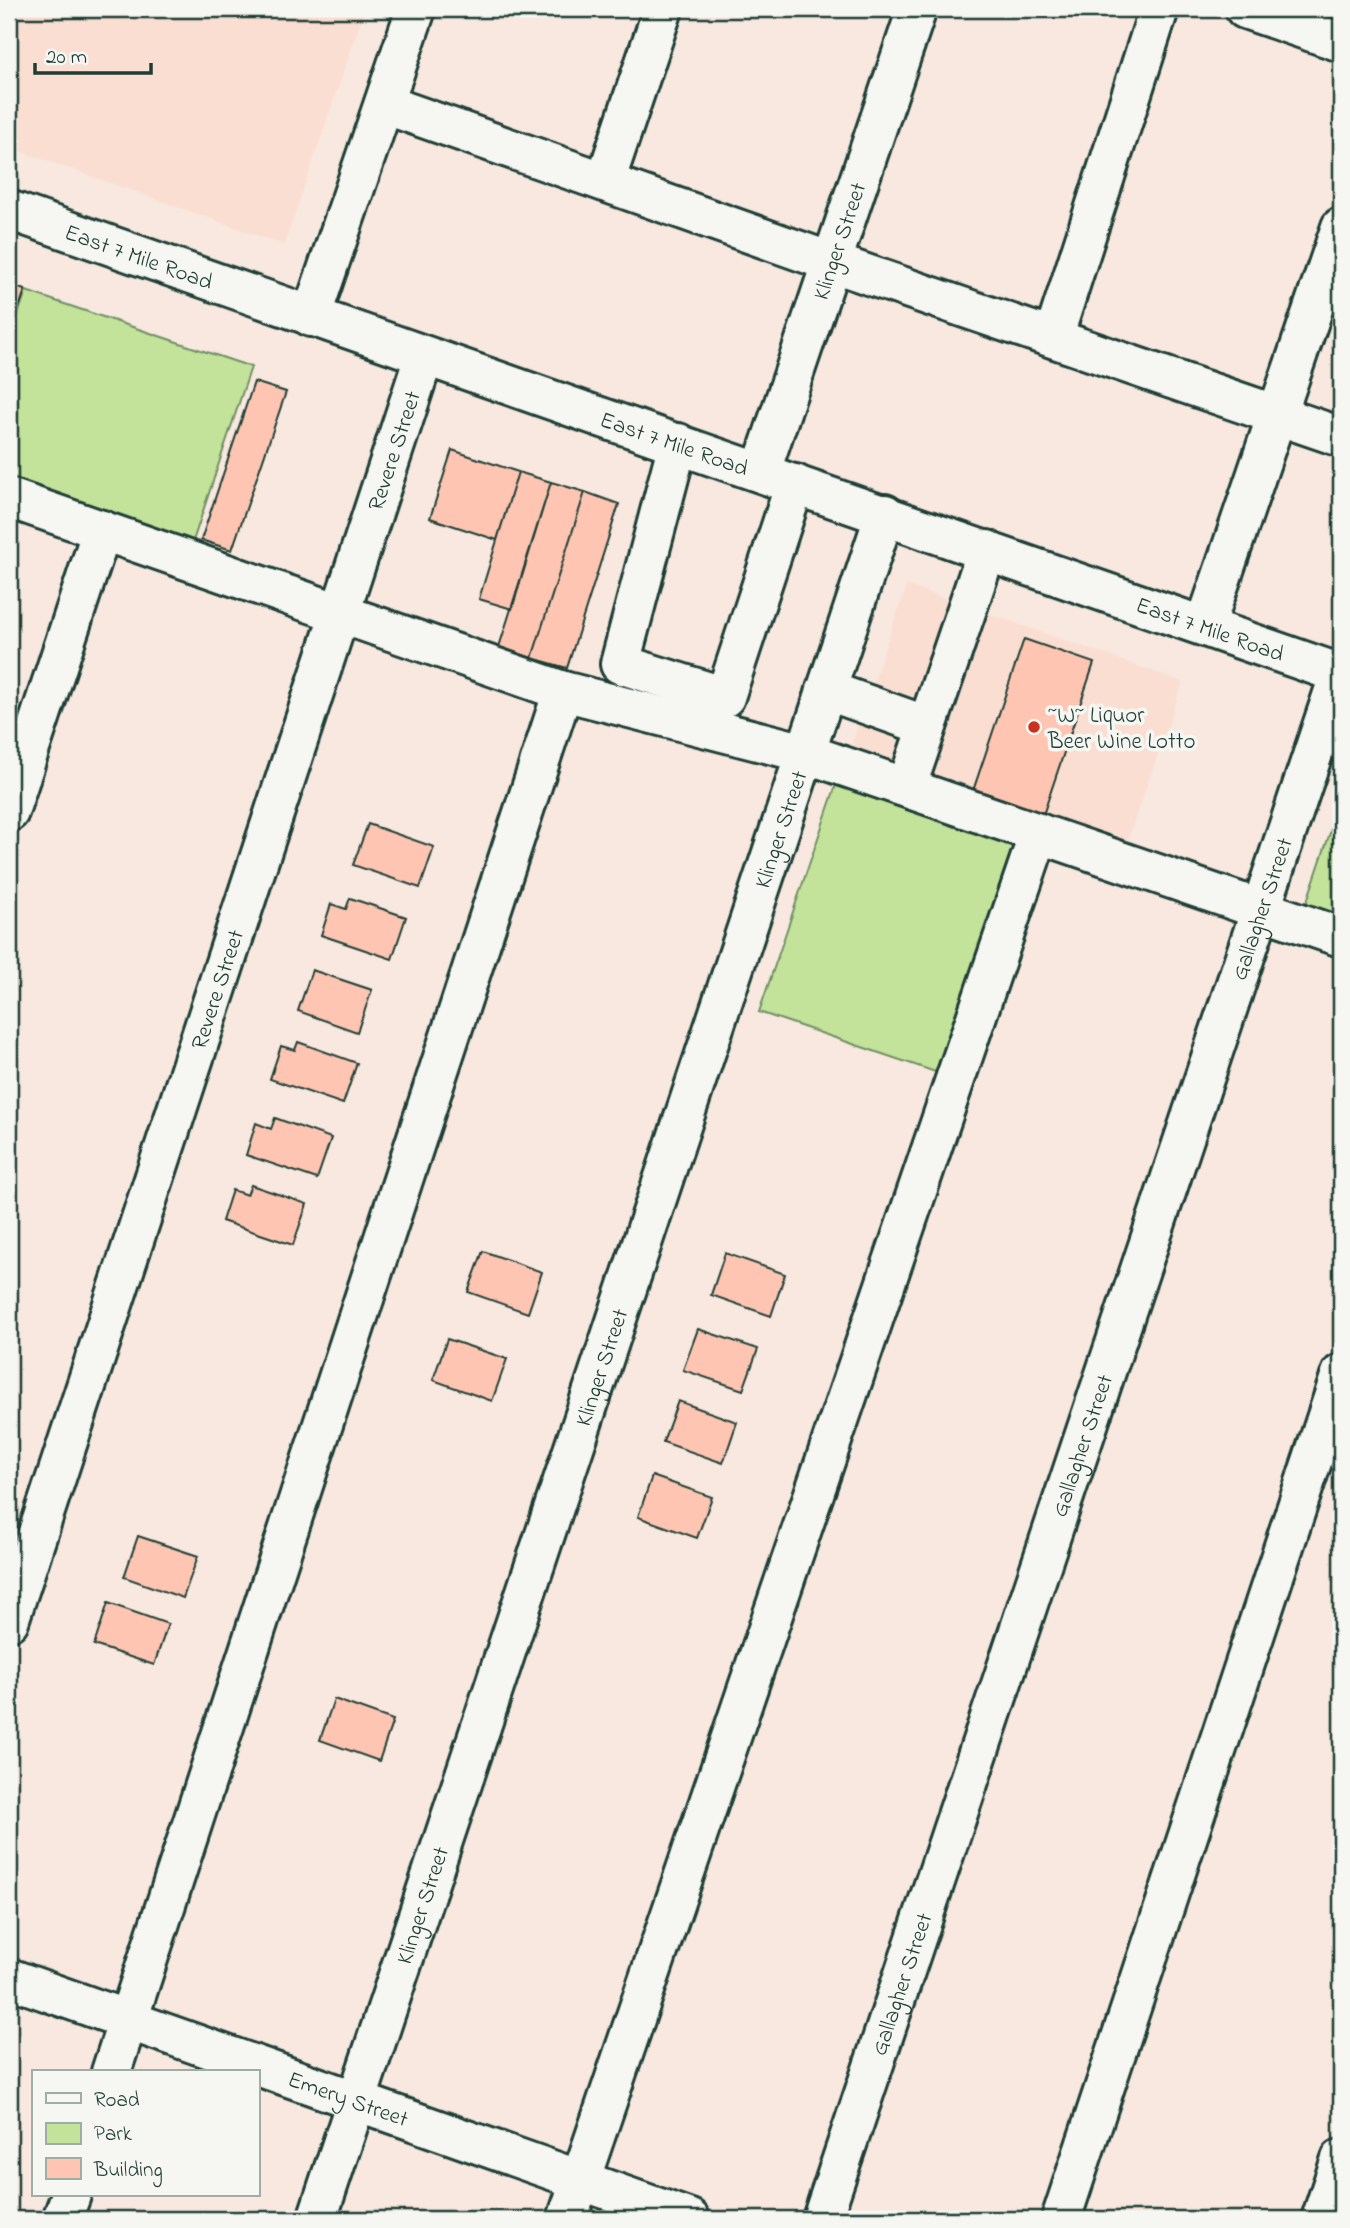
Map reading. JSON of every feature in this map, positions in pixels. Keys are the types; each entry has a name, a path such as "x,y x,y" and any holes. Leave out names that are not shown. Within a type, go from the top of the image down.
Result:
{"street":[{"path":"311,317 416,9"},
{"path":"605,182 663,9"},
{"name":"Klinger Street","path":"678,443 620,664 725,697 831,262 917,9"},
{"path":"1053,338 1159,9"},
{"path":"1245,9 1341,42"},
{"path":"384,104 831,262 1341,437"},
{"name":"East 7 Mile Road","path":"9,210 424,357 778,477 1341,674"},
{"path":"1205,626 1341,227"},
{"name":"Revere Street","path":"9,1621 424,357"},
{"path":"9,498 563,691 806,752 1341,937"},
{"name":"Klinger Street","path":"317,2219 885,514"},
{"path":"9,812 102,530"},
{"path":"913,768 987,550"},
{"name":"Gallagher Street","path":"822,2219 1259,909 1341,674"},
{"path":"826,690 927,726"},
{"path":"112,2070 563,691"},
{"path":"567,2219 1039,833"},
{"path":"1061,2219 1341,1374"},
{"name":"Emery Street","path":"9,1978 690,2219"},
{"path":"1321,2219 1341,2160"},
{"path":"62,2219 71,2196"}],"shaded area":[{"path":"9,9 365,9 284,245 9,147"},
{"path":"907,585 1183,682 1125,848 849,751"}],"green space":[{"path":"26,291 251,367 192,544 9,482 9,341"},
{"path":"836,785 1033,851 956,1079 759,1012"},
{"path":"1341,800 1341,926 1303,913"}],"building":[{"path":"9,285 25,290 9,337"},
{"path":"254,382 286,392 232,550 201,540"},
{"path":"452,450 518,472 497,540 430,518"},
{"path":"518,472 551,482 512,609 479,599"},
{"path":"551,482 585,492 532,658 499,647"},
{"path":"585,492 619,504 567,668 532,658"},
{"path":"1024,639 1094,663 1043,815 973,791"},
{"path":"368,824 434,847 420,888 353,865"},
{"path":"350,898 406,917 392,959 321,935 331,904 346,909"},
{"path":"312,970 372,990 357,1032 298,1011"},
{"path":"298,1042 357,1063 343,1104 270,1079 281,1046 295,1050"},
{"path":"275,1118 331,1138 317,1179 246,1155 256,1123 271,1129"},
{"path":"251,1185 307,1204 293,1245 222,1221 232,1190 247,1195"},
{"path":"483,1251 542,1272 528,1313 468,1292"},
{"path":"725,1253 785,1274 771,1316 711,1295"},
{"path":"698,1329 758,1349 743,1390 683,1370"},
{"path":"447,1339 507,1359 492,1401 433,1380"},
{"path":"678,1401 737,1422 723,1463 663,1442"},
{"path":"652,1476 712,1497 697,1538 638,1517"},
{"path":"138,1536 198,1556 183,1598 124,1577"},
{"path":"108,1603 168,1624 154,1665 94,1645"},
{"path":"334,1699 393,1720 379,1761 320,1740"}],"place":[{"name":"~W~ Liquor Beer Wine Lotto","path":"1034,727"}]}
